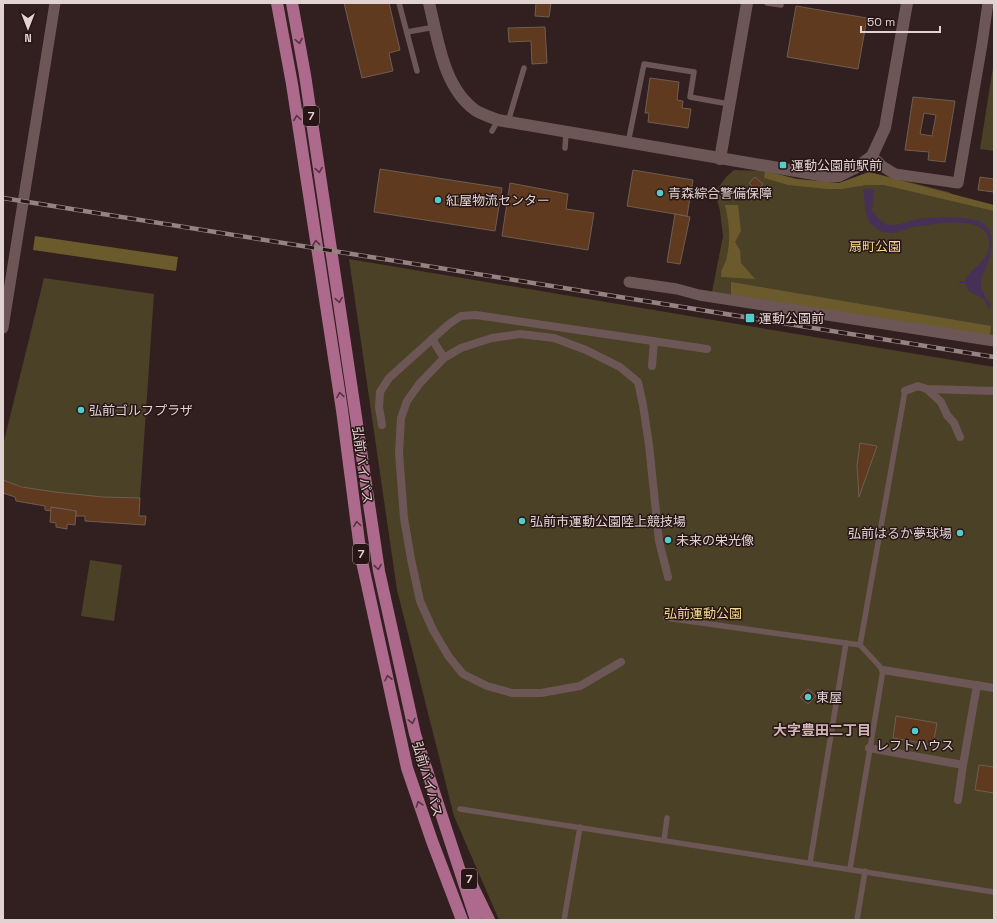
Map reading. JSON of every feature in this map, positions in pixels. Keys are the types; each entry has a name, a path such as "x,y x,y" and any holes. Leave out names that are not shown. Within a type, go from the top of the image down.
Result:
{"highway":[{"name":"弘前バイパス","path":"277,3 292,84 342,410 361,557 407,768 432,842 462,920"},
{"name":"弘前バイパス","path":"292,3 305,75 379,571 415,734 476,920"},
{"name":"7","path":"449,839 489,920"},
{"name":"7","path":"432,842 453,920"}],"street":[{"path":"3,328 55,3"},
{"path":"429,3 448,76 458,93 475,110 503,121 566,133 825,176 839,176 857,167 872,156 885,128 908,3"},
{"path":"720,159 747,3"},
{"path":"872,156 882,166 895,174 958,183 988,3"},
{"path":"629,282 677,289 699,295 994,341"},
{"path":"382,425 379,407 380,392 389,378 449,324 461,316 476,315 707,349"},
{"path":"621,662 580,686 540,694 512,693 487,686 464,674 449,657 433,630 420,601 410,559 404,518 400,453 400,425 407,401 420,383 444,358 461,348 492,338 520,334 554,338 586,350 620,367 638,382 649,445 659,541 668,577"},
{"path":"432,339 444,358"},
{"path":"652,366 654,341"},
{"path":"905,391 918,386 927,389 942,388 971,391 994,391"},
{"path":"927,389 941,402 960,436"},
{"path":"883,670 994,688"},
{"path":"958,800 977,685"},
{"path":"869,748 963,765"}],"lane":[{"path":"399,3 417,71"},
{"path":"767,3 781,5"},
{"path":"407,32 435,27"},
{"path":"628,143 644,64 694,72 690,97 730,104"},
{"path":"492,131 503,121 524,68"},
{"path":"565,148 566,133"},
{"path":"860,645 905,391"},
{"path":"666,618 860,645 883,670 850,869"},
{"path":"810,863 846,643"},
{"path":"460,809 994,892"},
{"path":"664,840 667,818"},
{"path":"564,920 580,827"},
{"path":"857,920 864,872"}],"green space":[{"path":"994,61 994,151 980,149"},
{"name":"扇町公園","path":"734,170 765,171 797,179 839,183 869,172 949,192 959,200 994,207 994,336 712,292 723,236 720,211 715,192 727,176"},
{"name":"弘前運動公園","path":"349,259 994,367 994,920 499,920 454,816 397,590"},
{"path":"44,278 154,294 140,498 70,495 35,489 3,480 3,445"},
{"path":"90,560 122,565 114,621 81,616"}],"shaded area":[{"path":"765,171 797,179 839,183 869,172 994,205 994,211 884,185 866,185 842,189 827,189 788,185 764,178"},
{"path":"863,189 874,189 872,211 880,220 891,225 918,219 942,217 971,219 984,224 991,234 992,245 990,256 982,277 981,287 991,306 988,308 984,300 971,292 965,283 959,283 959,281 965,281 967,276 988,253 988,237 984,230 967,223 956,222 916,226 894,233 883,232 875,228 867,217"},
{"path":"725,205 738,205 741,231 735,242 740,250 741,263 755,279 721,277 729,243"},
{"path":"35,236 178,257 176,271 33,250"},
{"path":"731,282 991,326 990,336 731,295"}],"building":[{"path":"344,3 389,3 400,50 389,53 393,71 362,78"},
{"path":"536,3 551,3 549,17 535,16"},
{"path":"796,6 867,18 858,69 787,57"},
{"path":"545,27 547,63 532,64 531,41 509,42 508,28"},
{"path":"650,78 679,82 677,100 683,101 682,108 691,109 688,128 648,122 649,113 645,113"},
{"path":"913,97 955,101 945,162 928,160 929,152 905,150","holes":["924,113 936,115 932,136 920,134"]},
{"name":"紅屋物流センター","path":"380,169 502,188 495,231 374,212"},
{"name":"青森綜合警備保障","path":"633,170 693,180 687,216 627,206"},
{"path":"755,177 763,184 756,191 749,183"},
{"path":"980,177 994,179 994,192 978,190"},
{"path":"510,183 568,194 566,209 594,213 588,250 502,236"},
{"path":"675,214 690,217 680,264 667,262"},
{"path":"860,443 877,446 859,497 857,465"},
{"path":"3,480 22,487 55,492 103,497 140,498 139,516 146,516 145,525 85,521 85,516 76,516 76,511 51,507 51,511 45,510 45,506 16,501 15,497 3,493"},
{"path":"51,507 76,511 75,525 67,524 67,529 56,527 56,523 50,522"},
{"name":"東屋","path":"808,689 816,696 808,704 800,697"},
{"name":"レフトハウス","path":"896,716 937,723 933,745 893,738"},
{"path":"979,765 994,767 994,793 975,790"}],"railway":[{"path":"3,198 994,357"}],"place":[{"name":"運動公園前駅前","path":"783,165"},
{"name":"青森綜合警備保障","path":"660,193"},
{"name":"紅屋物流センター","path":"438,200"},
{"name":"運動公園前","path":"750,318"},
{"name":"弘前ゴルフプラザ","path":"81,410"},
{"name":"弘前市運動公園陸上競技場","path":"522,521"},
{"name":"弘前はるか夢球場","path":"960,533"},
{"name":"未来の栄光像","path":"668,540"},
{"name":"東屋","path":"808,697"},
{"name":"レフトハウス","path":"915,731"}],"district":[{"name":"大字豊田二丁目","path":"822,730"}]}
